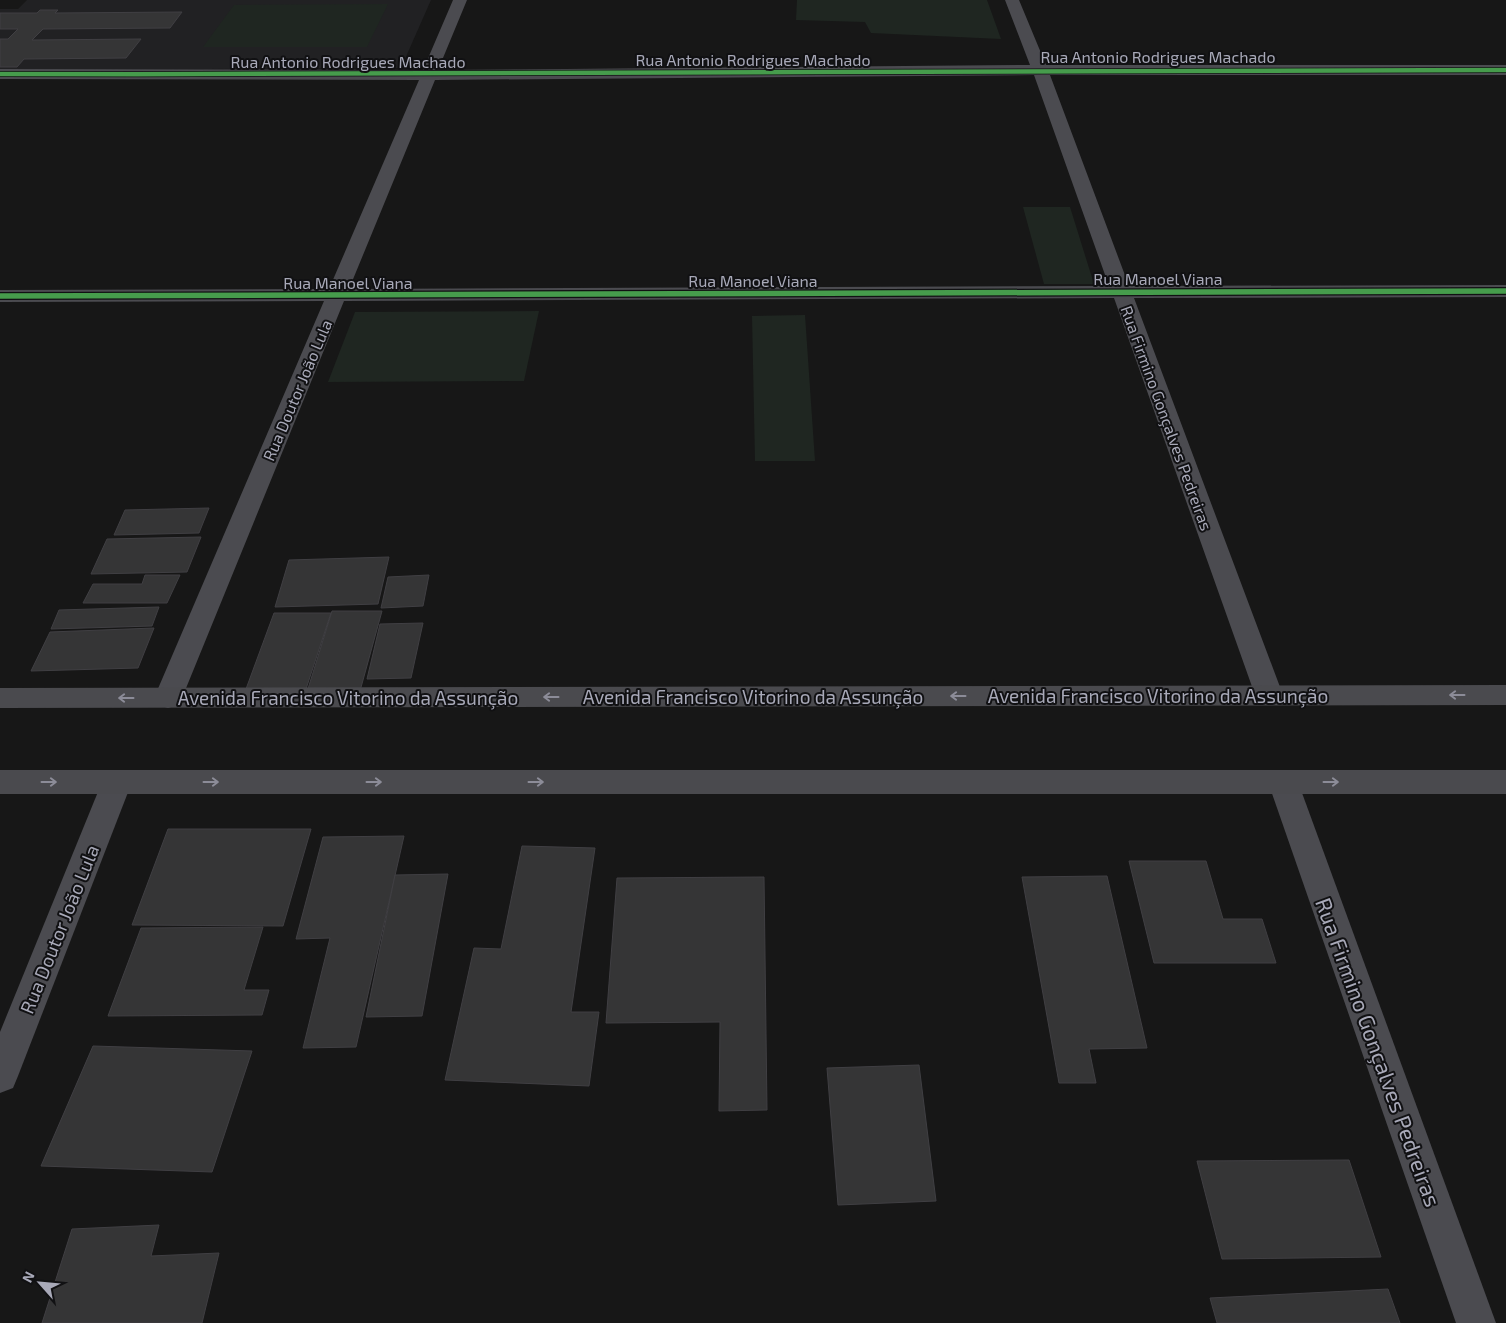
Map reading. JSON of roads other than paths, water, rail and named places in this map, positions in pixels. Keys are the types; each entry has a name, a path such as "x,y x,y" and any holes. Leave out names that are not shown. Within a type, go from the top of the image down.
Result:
{"main road":[{"name":"Avenida Francisco Vitorino da Assunção","path":"0,698 1506,695"},
{"path":"0,782 1506,782"}],"street":[{"name":"Rua Doutor João Lula","path":"168,698 460,0"},
{"name":"Rua Firmino Gonçalves Pedreiras","path":"1012,0 1040,70 1120,292 1270,695"},
{"name":"Rua Antonio Rodrigues Machado","path":"0,74 429,75 1040,70 1506,70"},
{"name":"Rua Manoel Viana","path":"0,296 1506,291"},
{"name":"Rua Doutor João Lula","path":"0,1076 117,782"},
{"name":"Rua Firmino Gonçalves Pedreiras","path":"1283,782 1476,1323"}]}
